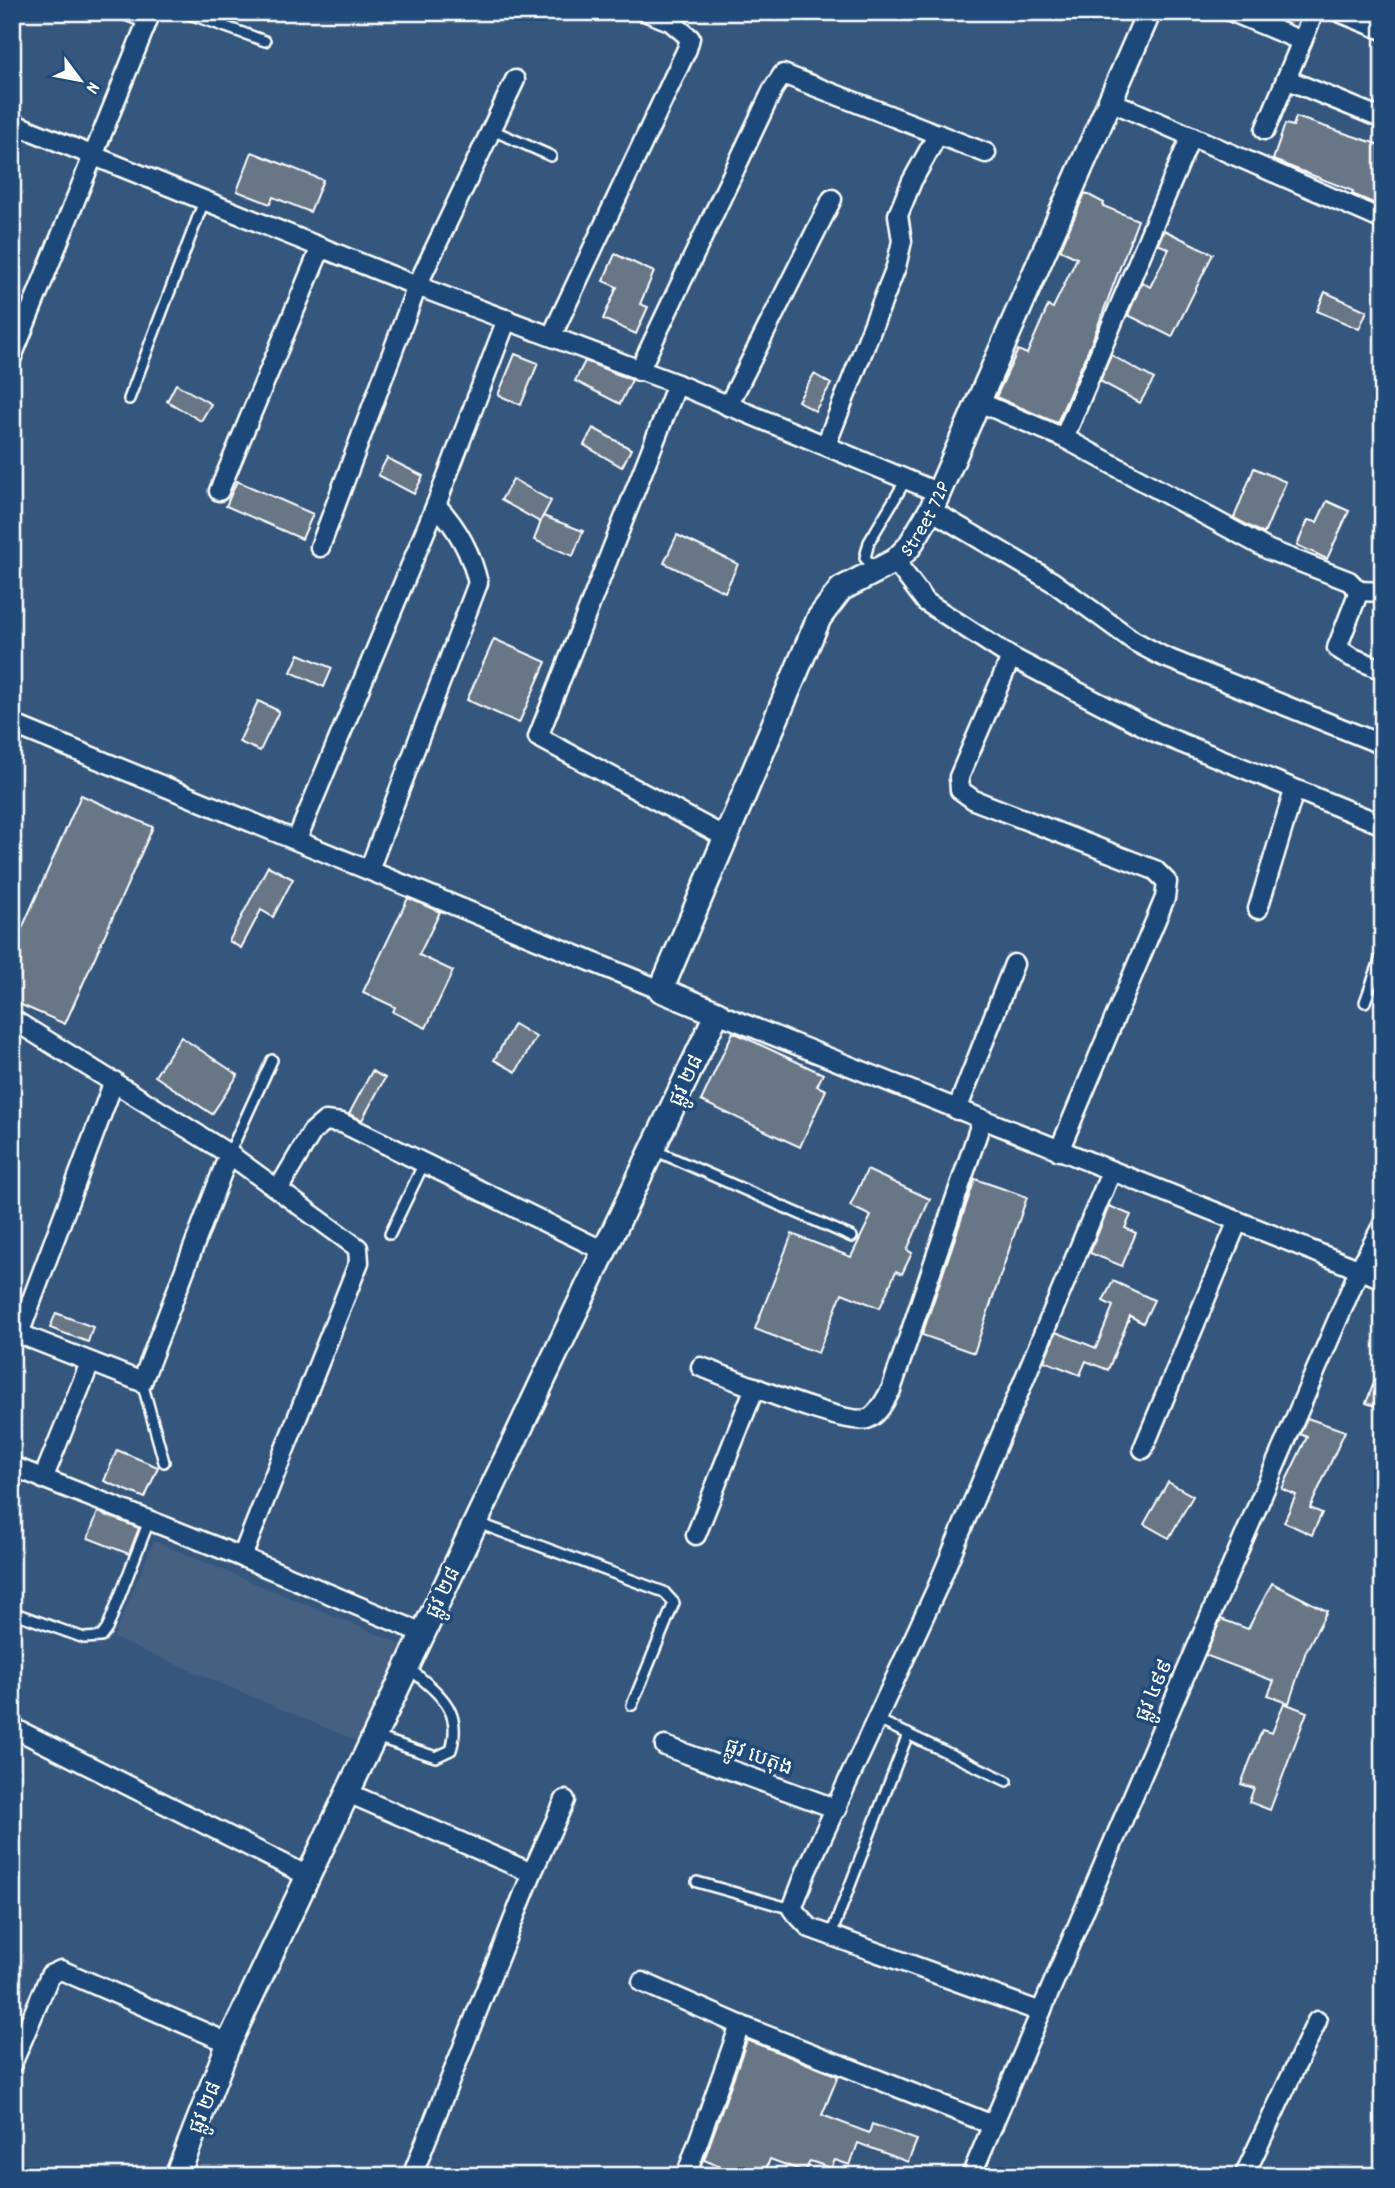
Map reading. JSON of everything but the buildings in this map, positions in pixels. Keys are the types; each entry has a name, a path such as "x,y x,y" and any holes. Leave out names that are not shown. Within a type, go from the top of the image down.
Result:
{"street":[{"path":"552,335 687,49 690,38 683,29 647,12"},
{"name":"Street 72P","path":"661,990 819,618 841,589 886,566 909,547 935,502 1149,12"},
{"path":"1232,12 1302,41"},
{"path":"1265,131 1314,12"},
{"path":"1339,12 1383,30"},
{"path":"12,357 149,18"},
{"path":"639,371 773,89 783,74 986,153"},
{"path":"1286,79 1383,119"},
{"path":"320,547 417,286 514,80"},
{"path":"1110,101 1383,219"},
{"path":"12,123 417,286 677,384 907,478 935,502 1134,641 1162,656 1383,745"},
{"path":"826,445 896,267 902,241 898,215 912,181 938,134"},
{"path":"1064,438 1191,136"},
{"path":"728,406 832,199"},
{"path":"219,491 321,247"},
{"path":"297,839 436,505 507,319"},
{"path":"677,384 538,737 550,746 725,837"},
{"path":"979,402 1064,438 1269,550 1349,581 1359,591 1383,592"},
{"path":"369,870 478,583 464,542 453,523 436,505"},
{"path":"886,566 926,602 1011,657 1157,733 1383,825"},
{"path":"1359,591 1337,649 1383,670"},
{"path":"1011,657 959,777 960,790 974,800 1155,870 1167,882 1166,898 1059,1151"},
{"path":"12,724 717,1013 1237,1223 1383,1279"},
{"path":"1258,909 1294,791"},
{"path":"957,1110 1014,964"},
{"name":"ផ្លូវ ២៨","path":"177,2176 229,2043 717,1013"},
{"path":"12,1019 229,1154 358,1248 359,1262 242,1556"},
{"path":"114,1081 16,1332 142,1382 229,1154"},
{"path":"701,1367 853,1419 867,1419 877,1412 891,1390 982,1120"},
{"path":"279,1188 312,1132 325,1121 342,1123 604,1251"},
{"path":"1041,2012 810,1928 792,1909 806,1872 937,1588 1111,1172"},
{"path":"1143,1449 1237,1223"},
{"name":"ផ្លូវ ៤៩៩","path":"971,2176 1359,1270 1383,1224"},
{"path":"43,1479 90,1363"},
{"path":"696,1535 755,1387"},
{"path":"12,1466 242,1556 422,1633"},
{"path":"12,1727 308,1875"},
{"name":"ផ្លូវ បេតុង","path":"665,1746 837,1809"},
{"path":"348,1793 532,1872"},
{"path":"412,2176 532,1872 565,1800"},
{"path":"12,2064 50,1975 61,1970 229,2043"},
{"path":"642,1982 740,2025 993,2125"},
{"path":"1244,2176 1317,2021"},
{"path":"686,2176 740,2025"}],"lane":[{"path":"118,12 149,18"},
{"path":"184,12 265,41"},
{"path":"490,130 551,156"},
{"path":"129,398 204,201"},
{"path":"886,566 865,558 865,551 907,478"},
{"path":"1365,1002 1383,952"},
{"path":"229,1154 272,1060"},
{"path":"652,1150 852,1237"},
{"path":"390,1234 424,1163"},
{"path":"142,1382 164,1462"},
{"path":"12,1612 84,1638 101,1637 107,1629 149,1521"},
{"path":"476,1522 664,1592 672,1599 674,1603 632,1705"},
{"path":"374,1736 436,1757 451,1750 457,1731 447,1703 407,1666"},
{"path":"878,1720 1007,1781"},
{"path":"831,1935 908,1734"},
{"path":"697,1882 792,1909"}],"shaded area":[{"path":"154,1541 403,1645 357,1741 113,1638"}]}
